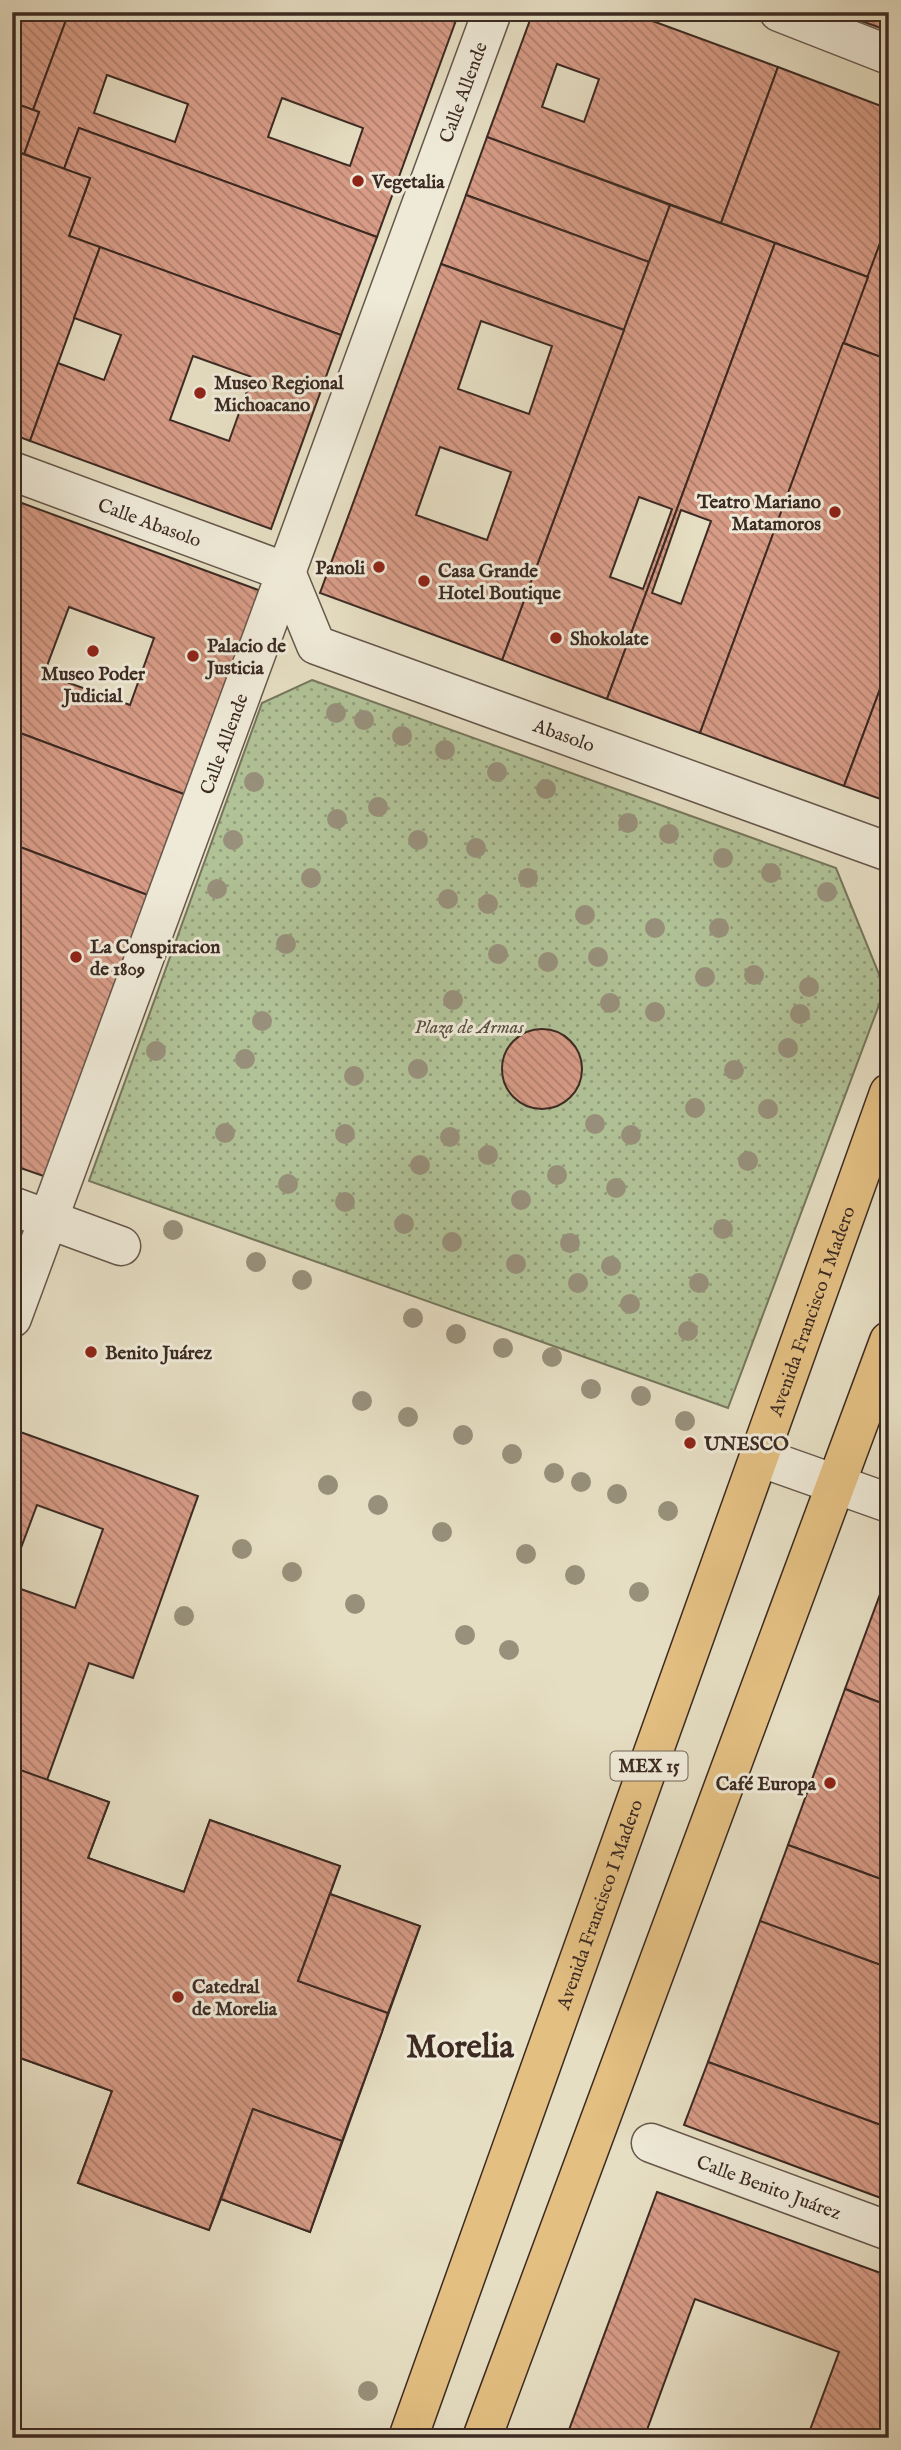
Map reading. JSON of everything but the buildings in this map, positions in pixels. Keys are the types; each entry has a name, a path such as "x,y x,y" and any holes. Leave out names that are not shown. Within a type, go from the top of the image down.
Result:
{"main road":[{"name":"Avenida Francisco I Madero","path":"408,2438 889,1093"},
{"path":"482,2438 889,1341"}],"street":[{"name":"Calle Allende","path":"12,1318 492,12"},
{"path":"779,12 889,55"},
{"name":"Calle Abasolo","path":"12,471 286,572"},
{"name":"Abasolo","path":"286,572 316,645 889,852"},
{"path":"12,1206 121,1246"},
{"path":"759,1457 889,1503"},
{"name":"Calle Benito Juárez","path":"651,2143 889,2231"}],"green space":[{"name":"Plaza de Armas","path":"312,680 836,868 885,989 728,1408 89,1181 262,703"}],"place":[{"name":"Vegetalia","path":"358,181"},
{"name":"Museo Regional Michoacano","path":"200,393"},
{"name":"Teatro Mariano Matamoros","path":"835,512"},
{"name":"Panoli","path":"379,567"},
{"name":"Casa Grande Hotel Boutique","path":"424,581"},
{"name":"Shokolate","path":"556,638"},
{"name":"Museo Poder Judicial","path":"93,651"},
{"name":"Palacio de Justicia","path":"193,656"},
{"name":"La Conspiracion de 1809","path":"76,957"},
{"name":"Benito Juárez","path":"91,1352"},
{"name":"UNESCO","path":"690,1443"},
{"name":"Café Europa","path":"830,1783"},
{"name":"Catedral de Morelia","path":"178,1997"}],"district":[{"name":"Morelia","path":"460,2045"}]}
